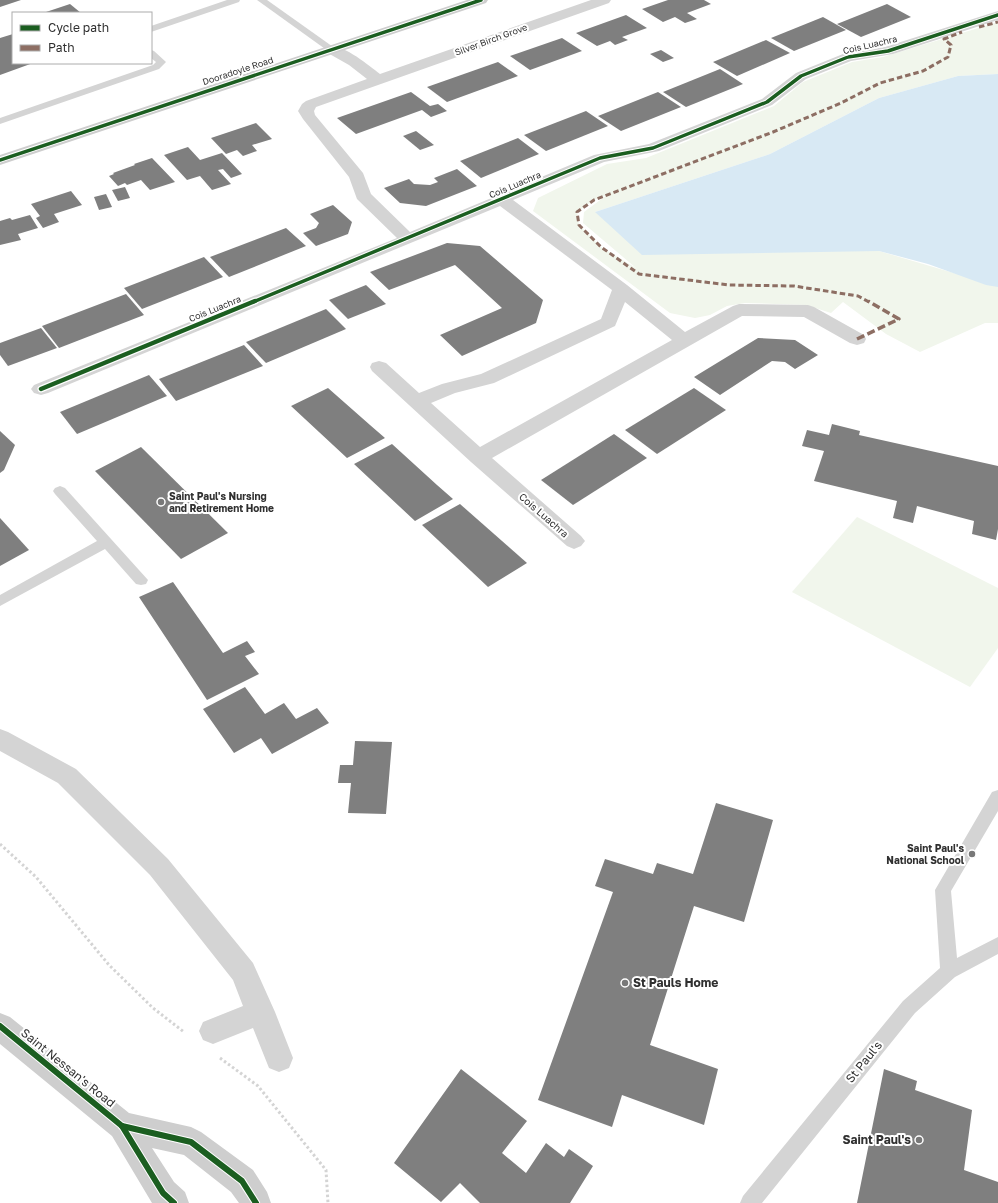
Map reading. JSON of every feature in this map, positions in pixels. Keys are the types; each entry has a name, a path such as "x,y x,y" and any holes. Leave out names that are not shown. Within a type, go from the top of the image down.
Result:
{"main road":[{"name":"Dooradoyle Road","path":"0,160 481,0"},
{"name":"Saint Nessan's Road","path":"0,1026 122,1126 163,1193 174,1203"},
{"name":"Saint Nessan's Road","path":"122,1126 191,1142 242,1181 256,1203"}],"street":[{"name":"Silver Birch Grove","path":"408,239 363,196 357,176 308,116 306,111 307,107 311,104 604,0"},
{"name":"Cois Luachra","path":"41,389 408,239 600,158 653,148 760,105 767,102 801,76 848,57 888,51 998,15"},
{"path":"331,49 378,80"},
{"name":"Cois Luachra","path":"501,199 621,289 683,340"},
{"path":"418,401 449,388 487,379 609,322 621,289"},
{"path":"478,457 683,340 739,310 808,311 857,339"},
{"name":"Cois Luachra","path":"379,367 478,457 574,541"},
{"path":"0,739 67,776 159,867 243,972 279,1058"},
{"path":"206,1040 261,1012"}],"lane":[{"path":"152,29 236,0"},
{"path":"261,0 331,49"},
{"path":"0,122 156,67 161,62 152,54"},
{"path":"60,491 141,580"},
{"path":"0,601 106,542"},
{"path":"948,971 942,890 998,797"},
{"name":"St Paul's","path":"750,1203 909,1007 948,971 998,945"}],"path":[{"path":"0,844 36,877 109,965 153,1008 206,1040 258,1086 326,1170 328,1203"}],"shaded area":[{"path":"998,22 998,74 958,76 879,98 770,154 595,212 879,251 998,286 998,323 985,323 920,352 886,334 843,302 831,313 806,305 745,303 727,306 710,315 695,318 670,313 533,211 538,198 607,164 646,158 774,106 803,82 852,62 883,57","holes":["607,195 584,212 583,223 636,268 601,247 579,225 577,212 594,200"]},
{"path":"857,517 998,588 998,648 970,687 792,592"}],"water":[{"path":"998,74 998,287 986,285 928,264 879,251 642,255 595,212 770,154 879,98 958,76"}],"building":[{"path":"0,0 21,0 0,7"},
{"path":"668,0 704,0 711,4 687,13 697,19 685,23 675,17 663,22 642,9"},
{"path":"70,4 80,12 46,12"},
{"path":"887,4 911,17 861,37 837,24"},
{"path":"626,15 647,28 622,37 628,40 615,45 610,41 597,46 576,33"},
{"path":"823,17 846,30 794,51 771,38"},
{"path":"12,34 12,64 30,64 0,75 0,38"},
{"path":"562,38 582,51 530,70 510,56"},
{"path":"766,40 790,53 737,76 713,62"},
{"path":"661,50 674,58 663,62 650,54"},
{"path":"498,62 518,76 447,102 427,87"},
{"path":"720,69 743,84 686,107 663,92"},
{"path":"411,92 430,106 438,104 447,111 431,117 422,110 356,134 337,118"},
{"path":"658,92 681,107 621,131 598,116"},
{"path":"586,111 608,126 546,151 524,135"},
{"path":"256,123 272,139 252,145 257,151 243,156 237,150 226,154 211,138"},
{"path":"416,131 434,145 420,150 403,136"},
{"path":"518,138 539,154 481,178 460,161"},
{"path":"188,147 200,160 222,153 242,174 231,178 223,169 218,170 231,184 212,190 200,176 187,180 164,155"},
{"path":"152,158 175,182 150,190 141,180 127,185 125,183 118,186 109,176 114,174 113,173 135,165 134,164"},
{"path":"457,169 477,186 426,206 400,203 384,188 409,179 414,184 430,185 438,182 434,178"},
{"path":"125,187 130,198 118,201 112,190"},
{"path":"71,191 82,205 54,214 59,222 43,228 36,218 40,216 31,204"},
{"path":"106,194 112,207 99,210 94,197"},
{"path":"333,205 352,222 348,234 316,246 303,233 316,228 319,223 310,214"},
{"path":"30,215 38,228 18,234 21,240 0,245 0,221 10,218 12,220"},
{"path":"286,228 306,246 229,277 210,257"},
{"path":"447,243 480,246 543,300 536,323 462,356 440,335 502,308 455,265 389,290 370,272"},
{"path":"204,257 223,277 142,309 124,288"},
{"path":"366,285 386,304 348,319 329,300"},
{"path":"126,294 144,315 59,348 42,326"},
{"path":"326,309 346,329 266,363 246,342"},
{"path":"41,328 57,348 8,366 0,355 0,343"},
{"path":"758,338 795,340 818,355 795,369 785,362 772,361 720,395 694,377"},
{"path":"244,345 263,366 176,401 159,379"},
{"path":"149,375 167,396 77,434 60,412"},
{"path":"328,388 385,438 347,458 291,406"},
{"path":"694,388 726,410 657,454 625,430"},
{"path":"832,424 860,431 859,435 998,466 998,529 996,540 972,534 974,521 917,506 913,523 893,518 897,501 814,481 824,451 802,446 807,430 829,435"},
{"path":"0,431 15,445 4,470 0,473"},
{"path":"614,434 647,458 573,505 541,480"},
{"path":"392,444 453,499 415,521 354,464"},
{"name":"Saint Paul's Nursing and Retirement Home","path":"141,447 228,533 181,559 95,471"},
{"path":"460,504 527,563 488,587 422,525"},
{"path":"0,518 29,550 0,566"},
{"path":"173,582 223,653 247,641 255,652 245,656 259,674 207,700 139,597"},
{"path":"245,687 265,714 284,703 296,719 317,708 329,723 272,754 261,738 234,753 203,709"},
{"path":"355,741 392,742 386,814 348,813 351,783 338,783 340,765 353,765"},
{"name":"St Pauls Home","path":"716,803 773,820 744,922 694,906 650,1045 718,1069 704,1125 622,1095 612,1127 538,1100 613,892 595,886 605,859 653,874 657,863 693,874"},
{"path":"461,1069 527,1121 502,1153 526,1173 546,1143 564,1157 569,1149 593,1166 570,1203 480,1203 460,1183 441,1202 394,1163"},
{"name":"Saint Paul's","path":"884,1069 917,1081 915,1090 972,1110 964,1170 998,1182 998,1203 857,1203"}],"marked path":[{"path":"979,27 998,22"},
{"path":"857,339 899,319 858,296 794,286 729,285 639,274 601,247 579,225 577,212 594,200 773,132 841,103 880,83 923,71 948,57 951,45 944,39 962,32"}],"cycle path":[{"path":"0,160 481,0"},
{"path":"41,389 408,239 600,158 653,148 767,102 801,76 848,57 888,51 998,15"},
{"path":"0,1026 122,1126 163,1193 174,1203"},
{"path":"122,1126 191,1142 242,1181 256,1203"}],"place":[{"name":"Saint Paul's Nursing and Retirement Home","path":"161,502"},
{"name":"Saint Paul's National School","path":"972,854"},
{"name":"St Pauls Home","path":"625,983"},
{"name":"Saint Paul's","path":"919,1140"}]}
